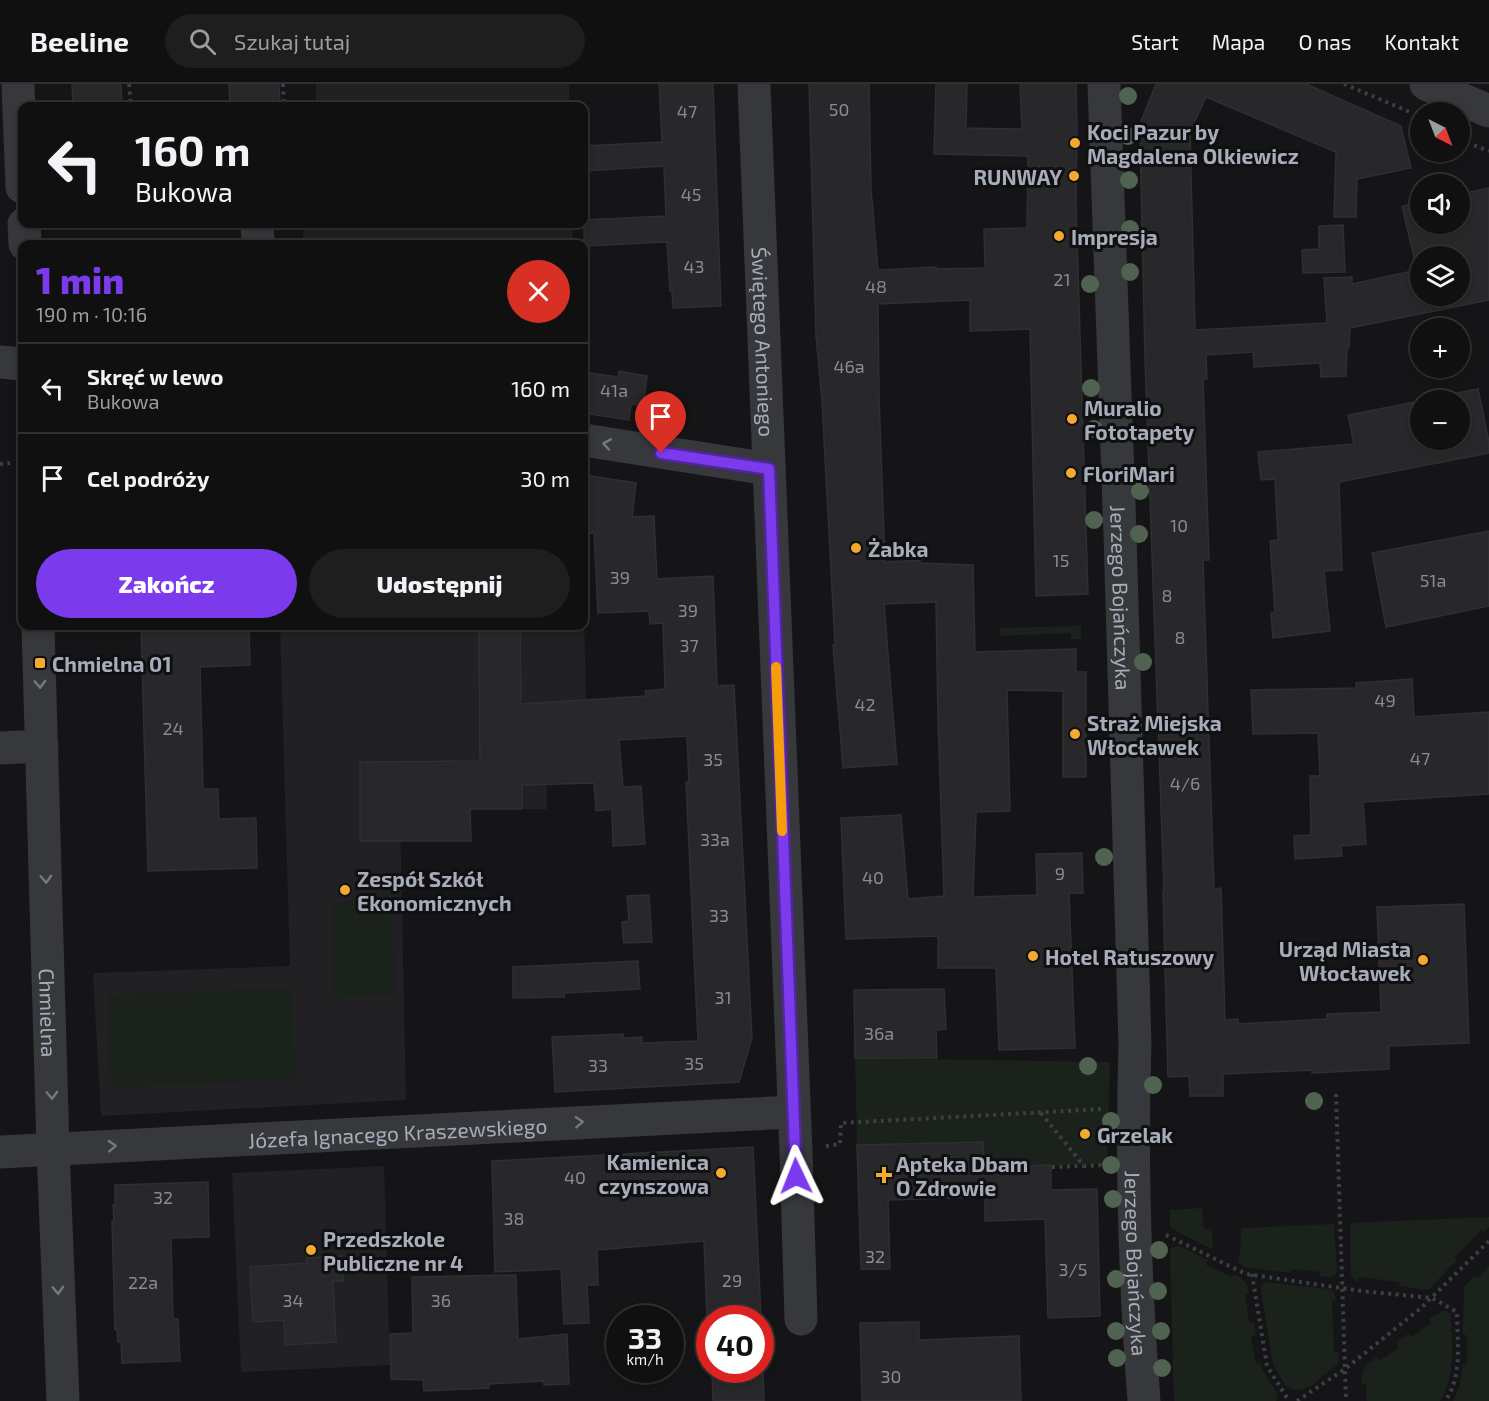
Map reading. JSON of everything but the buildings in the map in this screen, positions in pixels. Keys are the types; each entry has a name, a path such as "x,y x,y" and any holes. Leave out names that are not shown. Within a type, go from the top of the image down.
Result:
{"street":[{"path":"18,84 19,102"},
{"name":"Świętego Antoniego","path":"754,84 801,1319"},
{"name":"Jerzego Bojańczyka","path":"1104,84 1135,1020 1133,1108 1137,1291 1144,1401"},
{"path":"1426,84 1489,111"},
{"path":"0,362 18,364"},
{"path":"588,441 769,469"},
{"name":"Chmielna","path":"38,630 53,1149 63,1401"},
{"path":"0,748 42,746"},
{"name":"Józefa Ignacego Kraszewskiego","path":"0,1152 793,1112"}],"path":[{"path":"129,84 131,102"},
{"path":"283,84 284,102"},
{"path":"1344,84 1410,112"},
{"path":"1470,144 1489,151"},
{"path":"0,464 10,463"},
{"path":"1336,1094 1346,1401"},
{"path":"796,1152 840,1144 841,1123 1133,1108"},
{"path":"1041,1113 1084,1166"},
{"path":"1052,1167 1107,1164"},
{"path":"1135,1222 1246,1274 1432,1298 1457,1312 1458,1371 1450,1395 1445,1401"},
{"path":"1297,1401 1345,1369 1421,1308 1489,1241"},
{"path":"1252,1274 1267,1366 1289,1401"}],"shaded area":[{"path":"316,84 569,84 569,102 316,102"},
{"path":"303,228 572,228 573,240 303,240"},
{"path":"1081,626 1081,639 1071,639 1071,633 999,636 1000,628"},
{"name":"Zespół Szkół Ekonomicznych","path":"280,630 584,630 586,700 546,703 547,809 460,809 400,814 406,1100 101,1116 93,973 290,966"},
{"path":"392,900 395,995 335,998 331,902"},
{"path":"292,988 295,1080 111,1087 108,995"},
{"path":"855,1058 1110,1062 1107,1164 984,1167 983,1142 857,1145"},
{"name":"Przedszkole Publiczne nr 4","path":"384,1166 390,1365 241,1372 232,1173"},
{"path":"1202,1208 1204,1229 1211,1229 1213,1243 1211,1249 1170,1226 1170,1210"},
{"path":"1489,1217 1489,1227 1484,1232 1481,1230 1455,1257 1457,1260 1429,1289 1400,1286 1399,1282 1359,1277 1358,1282 1351,1275 1350,1223"},
{"path":"1334,1224 1337,1269 1333,1276 1319,1276 1320,1272 1292,1269 1291,1273 1244,1267 1238,1262 1241,1228"},
{"path":"1176,1246 1208,1260 1206,1265 1232,1277 1234,1274 1246,1284 1249,1293 1245,1294 1249,1322 1254,1322 1256,1335 1251,1336 1256,1364 1260,1364 1274,1389 1278,1397 1276,1401 1174,1401 1170,1250"},
{"path":"1489,1266 1489,1401 1453,1401 1460,1385 1463,1364 1467,1364 1467,1335 1463,1335 1464,1287 1474,1276 1477,1279"},
{"path":"1266,1282 1329,1289 1334,1293 1336,1300 1332,1301 1334,1352 1339,1352 1338,1364 1311,1386 1299,1390 1286,1386 1273,1365 1261,1291 1261,1286"},
{"path":"1444,1310 1451,1316 1452,1360 1449,1381 1440,1401 1367,1401 1366,1384 1362,1384 1362,1379 1367,1365 1377,1357 1380,1361 1398,1348 1396,1343 1408,1334 1411,1337 1431,1323 1429,1319"}],"slow traffic":[{"path":"776,667 782,831"}],"place":[{"name":"Koci Pazur by Magdalena Olkiewicz","path":"1075,143"},
{"name":"RUNWAY","path":"1074,176"},
{"name":"Impresja","path":"1059,236"},
{"name":"Muralio Fototapety","path":"1072,419"},
{"name":"FloriMari","path":"1071,473"},
{"name":"Żabka","path":"856,548"},
{"name":"Chmielna 01","path":"40,663"},
{"name":"Straż Miejska Włocławek","path":"1075,734"},
{"name":"Zespół Szkół Ekonomicznych","path":"345,890"},
{"name":"Hotel Ratuszowy","path":"1033,956"},
{"name":"Urząd Miasta Włocławek","path":"1423,960"},
{"name":"Grzelak","path":"1085,1134"},
{"name":"Kamienica czynszowa","path":"721,1173"},
{"name":"Apteka Dbam O Zdrowie","path":"884,1175"},
{"name":"Przedszkole Publiczne nr 4","path":"311,1250"}],"route":[{"path":"661,453 769,469 796,1176"}]}
